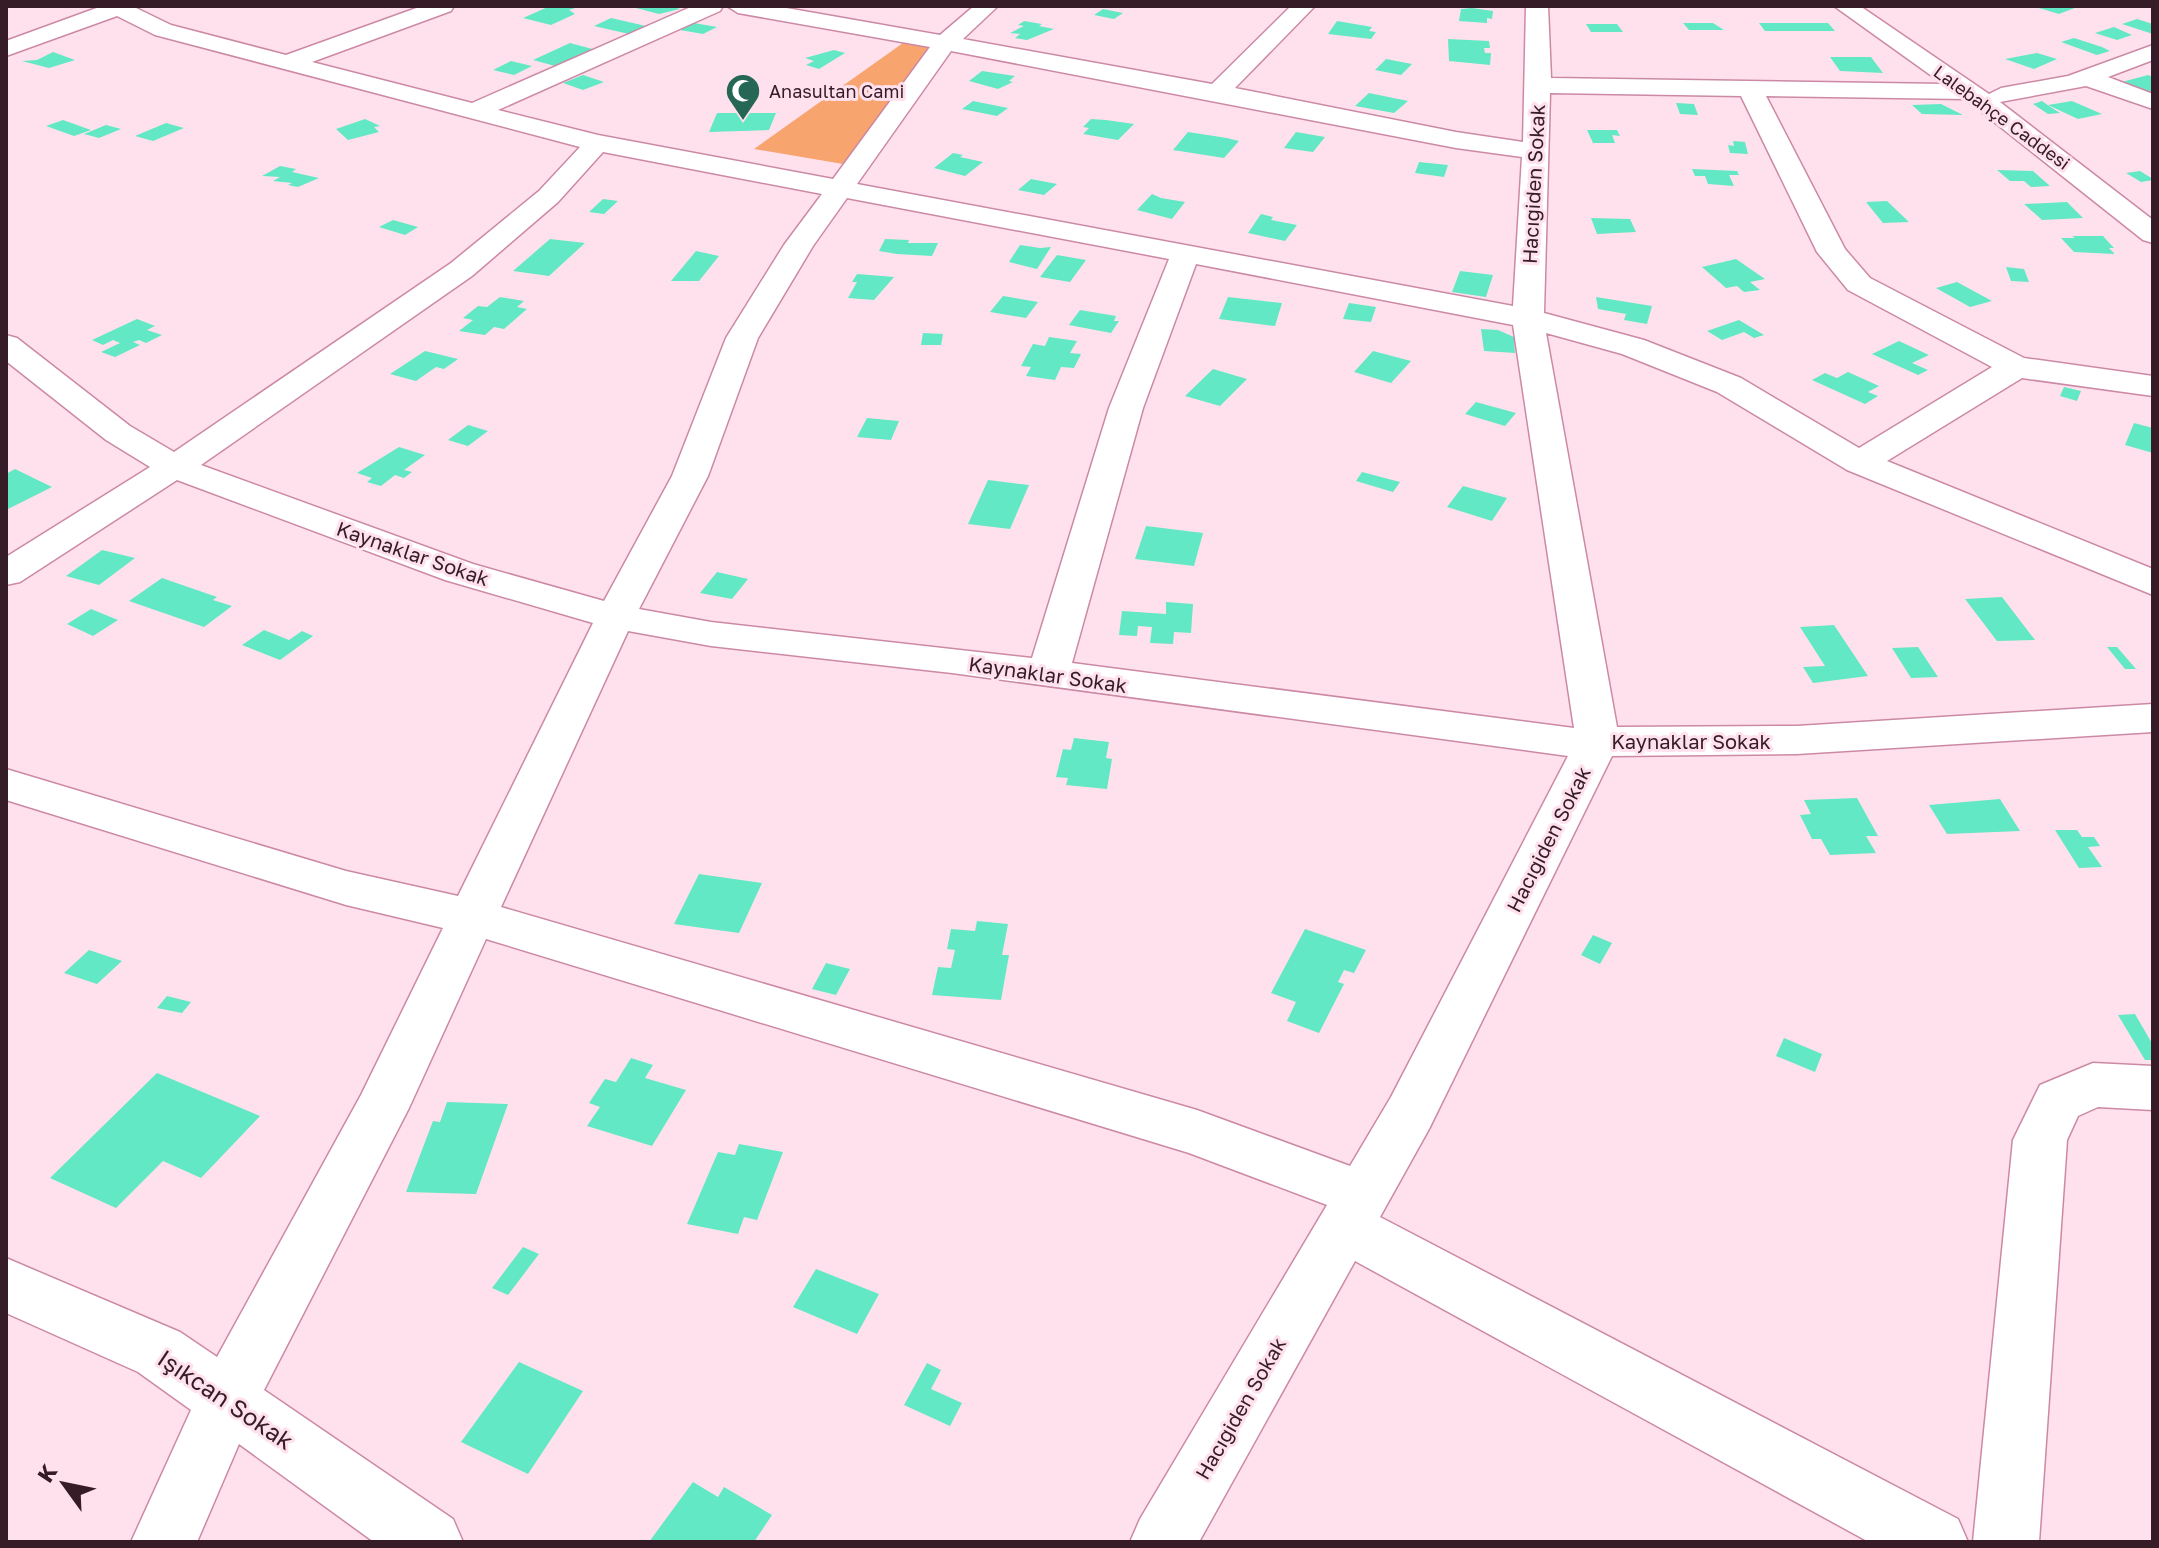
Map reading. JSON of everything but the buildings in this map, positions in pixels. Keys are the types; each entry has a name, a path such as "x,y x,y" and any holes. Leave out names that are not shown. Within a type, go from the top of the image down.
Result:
{"street":[{"path":"292,61 443,6"},
{"path":"476,110 712,6"},
{"path":"738,6 1217,92 1456,140 1534,151"},
{"path":"164,1542 227,1399 382,1108 616,617 690,476 742,338 799,245 944,44 987,6"},
{"path":"1217,92 1304,6"},
{"name":"Hacıgiden Sokak","path":"1163,1542 1410,1113 1598,741 1528,318 1538,85 1537,6"},
{"name":"Lalebahçe Caddesi","path":"1845,6 1971,92 2153,234"},
{"name":"Lalebahçe Caddesi","path":"1867,6 2001,95 2153,210"},
{"path":"6,49 115,7 163,30 292,61 597,143 1528,318 1633,347 1729,385 1859,463 1934,491 2153,583"},
{"path":"2001,95 2087,78 2153,52"},
{"path":"2087,78 2153,102"},
{"path":"1538,85 1751,91 1971,92"},
{"path":"1751,91 1832,252 1859,284 2016,367 2153,386"},
{"path":"6,574 256,415 428,294 574,172 597,143"},
{"path":"1048,674 1139,372 1162,304 1186,254"},
{"name":"Kaynaklar Sokak","path":"6,345 118,433 174,467 459,572 616,617 711,634 1048,674 1568,742 1797,740 2153,718"},
{"path":"1859,463 2016,367"},
{"path":"6,784 346,888 472,917 1197,1133 1354,1211 1935,1542"},
{"path":"2006,1542 2040,1140 2059,1101 2093,1085 2153,1088"},
{"name":"Işıkcan Sokak","path":"6,1285 159,1352 430,1542"}],"shaded area":[{"path":"910,38 937,47 843,164 754,149"}],"place":[{"name":"Anasultan Cami","path":"743,122"}]}
